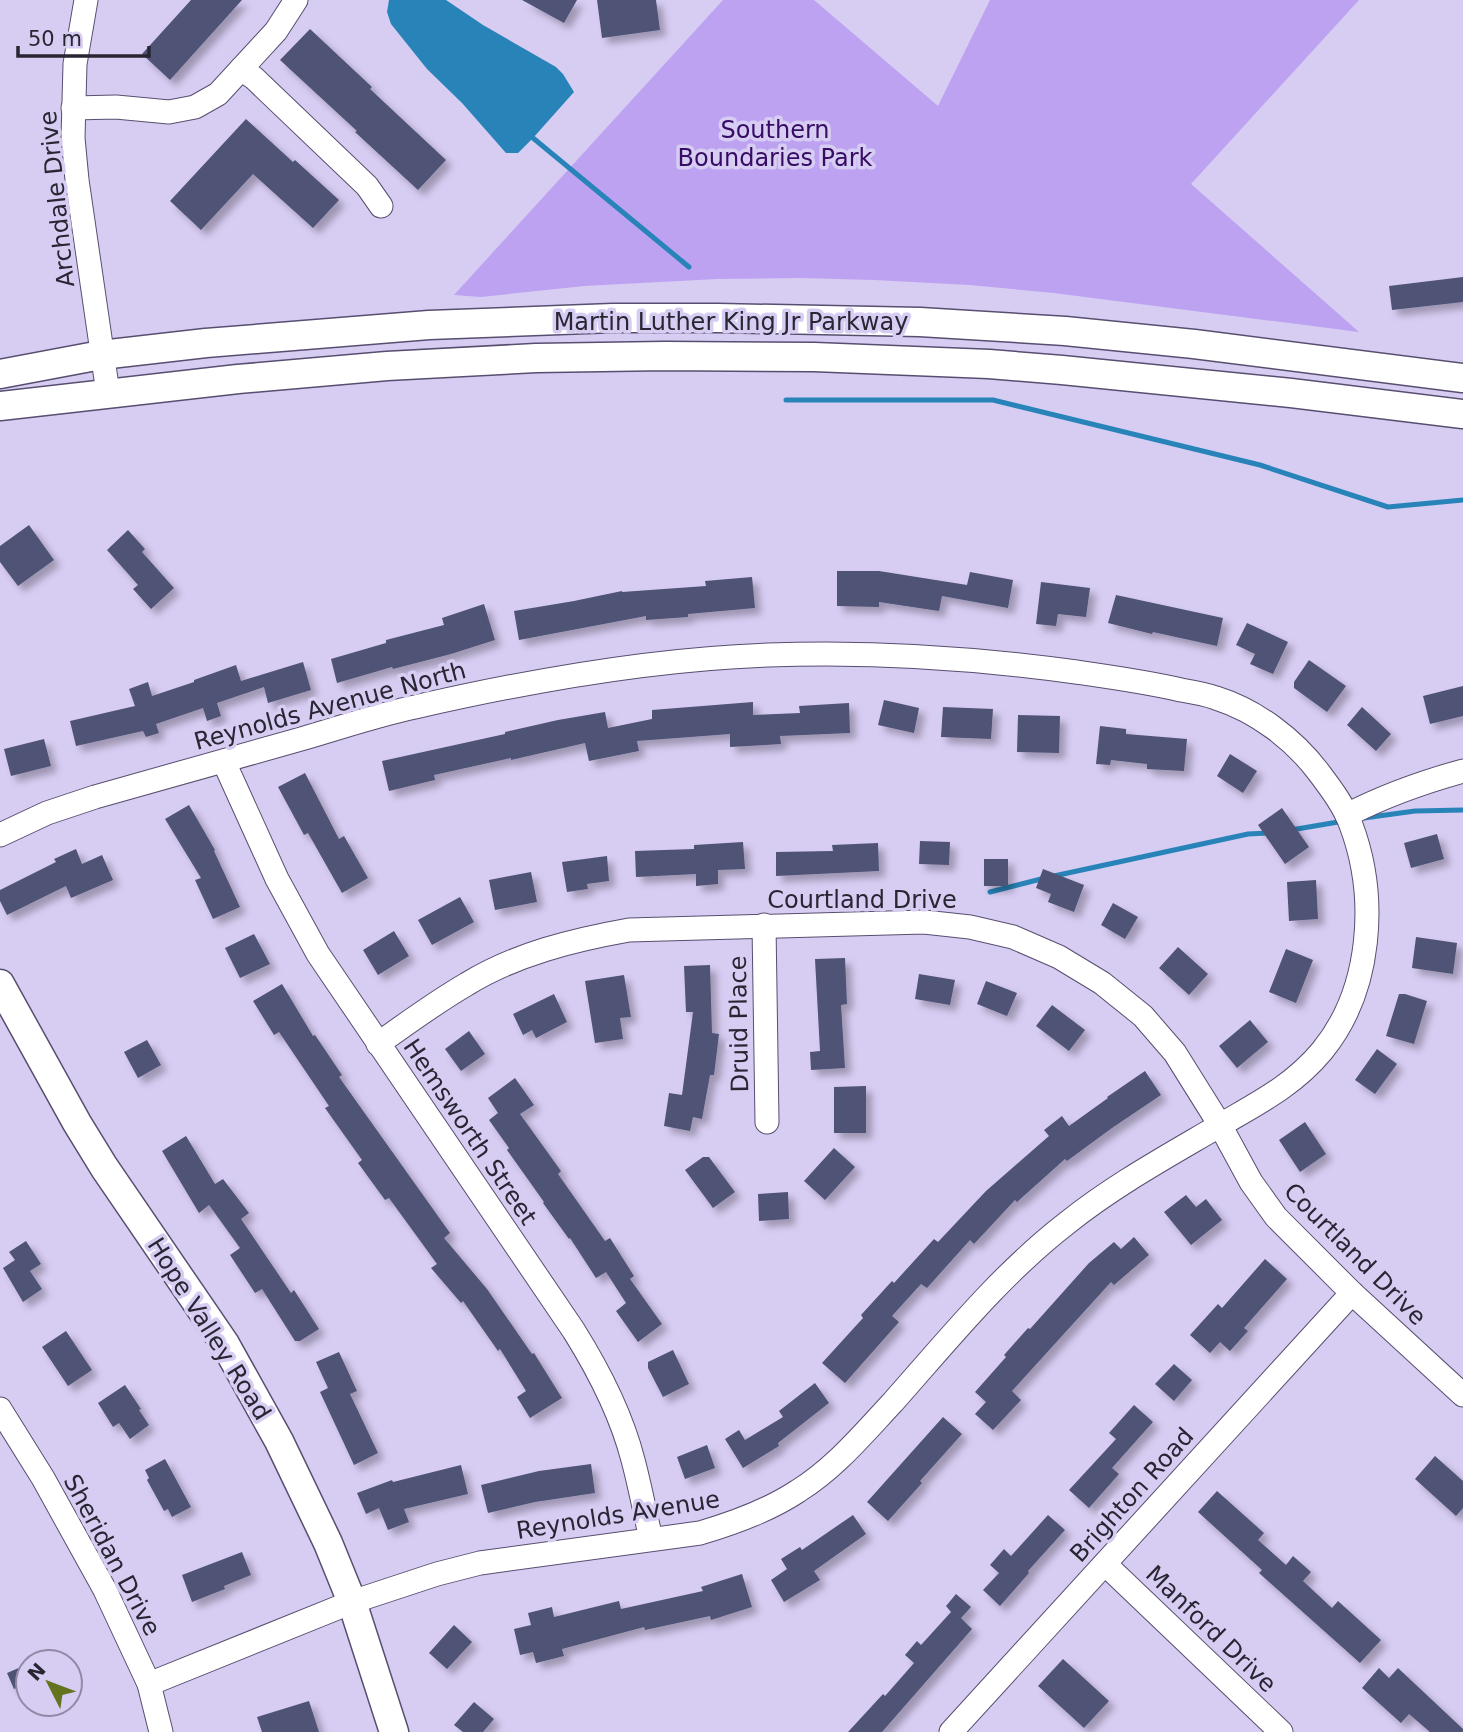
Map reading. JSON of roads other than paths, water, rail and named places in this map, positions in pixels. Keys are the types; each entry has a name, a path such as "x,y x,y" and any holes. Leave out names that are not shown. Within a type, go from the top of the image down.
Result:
{"main road":[{"name":"Martin Luther King Jr Parkway","path":"0,374 102,355 206,343 429,325 613,318 920,322 1065,331 1194,344 1463,378"},
{"name":"Martin Luther King Jr Parkway","path":"0,406 238,379 387,366 536,358 665,355 814,357 989,364 1292,393 1463,414"},
{"name":"Hope Valley Road","path":"0,984 77,1123 225,1344 279,1441 328,1543 352,1602 394,1732"}],"street":[{"name":"Archdale Drive","path":"86,0 75,64 73,138 108,393"},
{"path":"73,108 116,107 169,111 195,107 218,94 276,31 296,0"},
{"path":"241,69 254,78 367,186 381,206"},
{"name":"Reynolds Avenue North","path":"0,835 71,805 410,708 595,672 683,662 764,655 856,654 937,658 1134,680 1218,698 1271,726 1310,761 1347,815 1357,842 1366,891 1363,958 1355,988 1325,1047 1303,1072 1273,1096 1220,1125"},
{"name":"Hemsworth Street","path":"224,762 277,879 318,954 597,1367 616,1410 632,1458 651,1539"},
{"path":"1347,815 1399,791 1463,771"},
{"name":"Courtland Drive","path":"378,1044 468,983 508,963 581,939 629,930 924,922 970,926 1013,937 1059,957 1102,983 1143,1016 1175,1053 1220,1125 1251,1182 1276,1217 1352,1293 1463,1395"},
{"name":"Druid Place","path":"764,925 767,1122"},
{"name":"Reynolds Avenue","path":"149,1684 352,1602 438,1574 480,1563 700,1532 730,1524 766,1509 823,1473 850,1449 1035,1248 1088,1206 1220,1125"},
{"name":"Brighton Road","path":"951,1732 1352,1293"},
{"name":"Sheridan Drive","path":"0,1409 43,1478 105,1590 149,1684 161,1732"},
{"name":"Manford Drive","path":"1105,1564 1281,1732"}],"water":[{"path":"389,0 446,0 483,25 556,67 574,92 518,153 506,153 462,103 427,69 391,24 387,12"}],"waterway":[{"path":"531,135 689,267"},
{"path":"786,400 993,400 1260,465 1388,507 1463,500"},
{"path":"1364,818 1415,811 1463,810"},
{"path":"1291,830 1344,821"},
{"path":"1054,876 1248,834 1268,833"},
{"path":"990,892 1045,878"}],"park label":[{"name":"Southern Boundaries Park","path":"775,144"}]}
